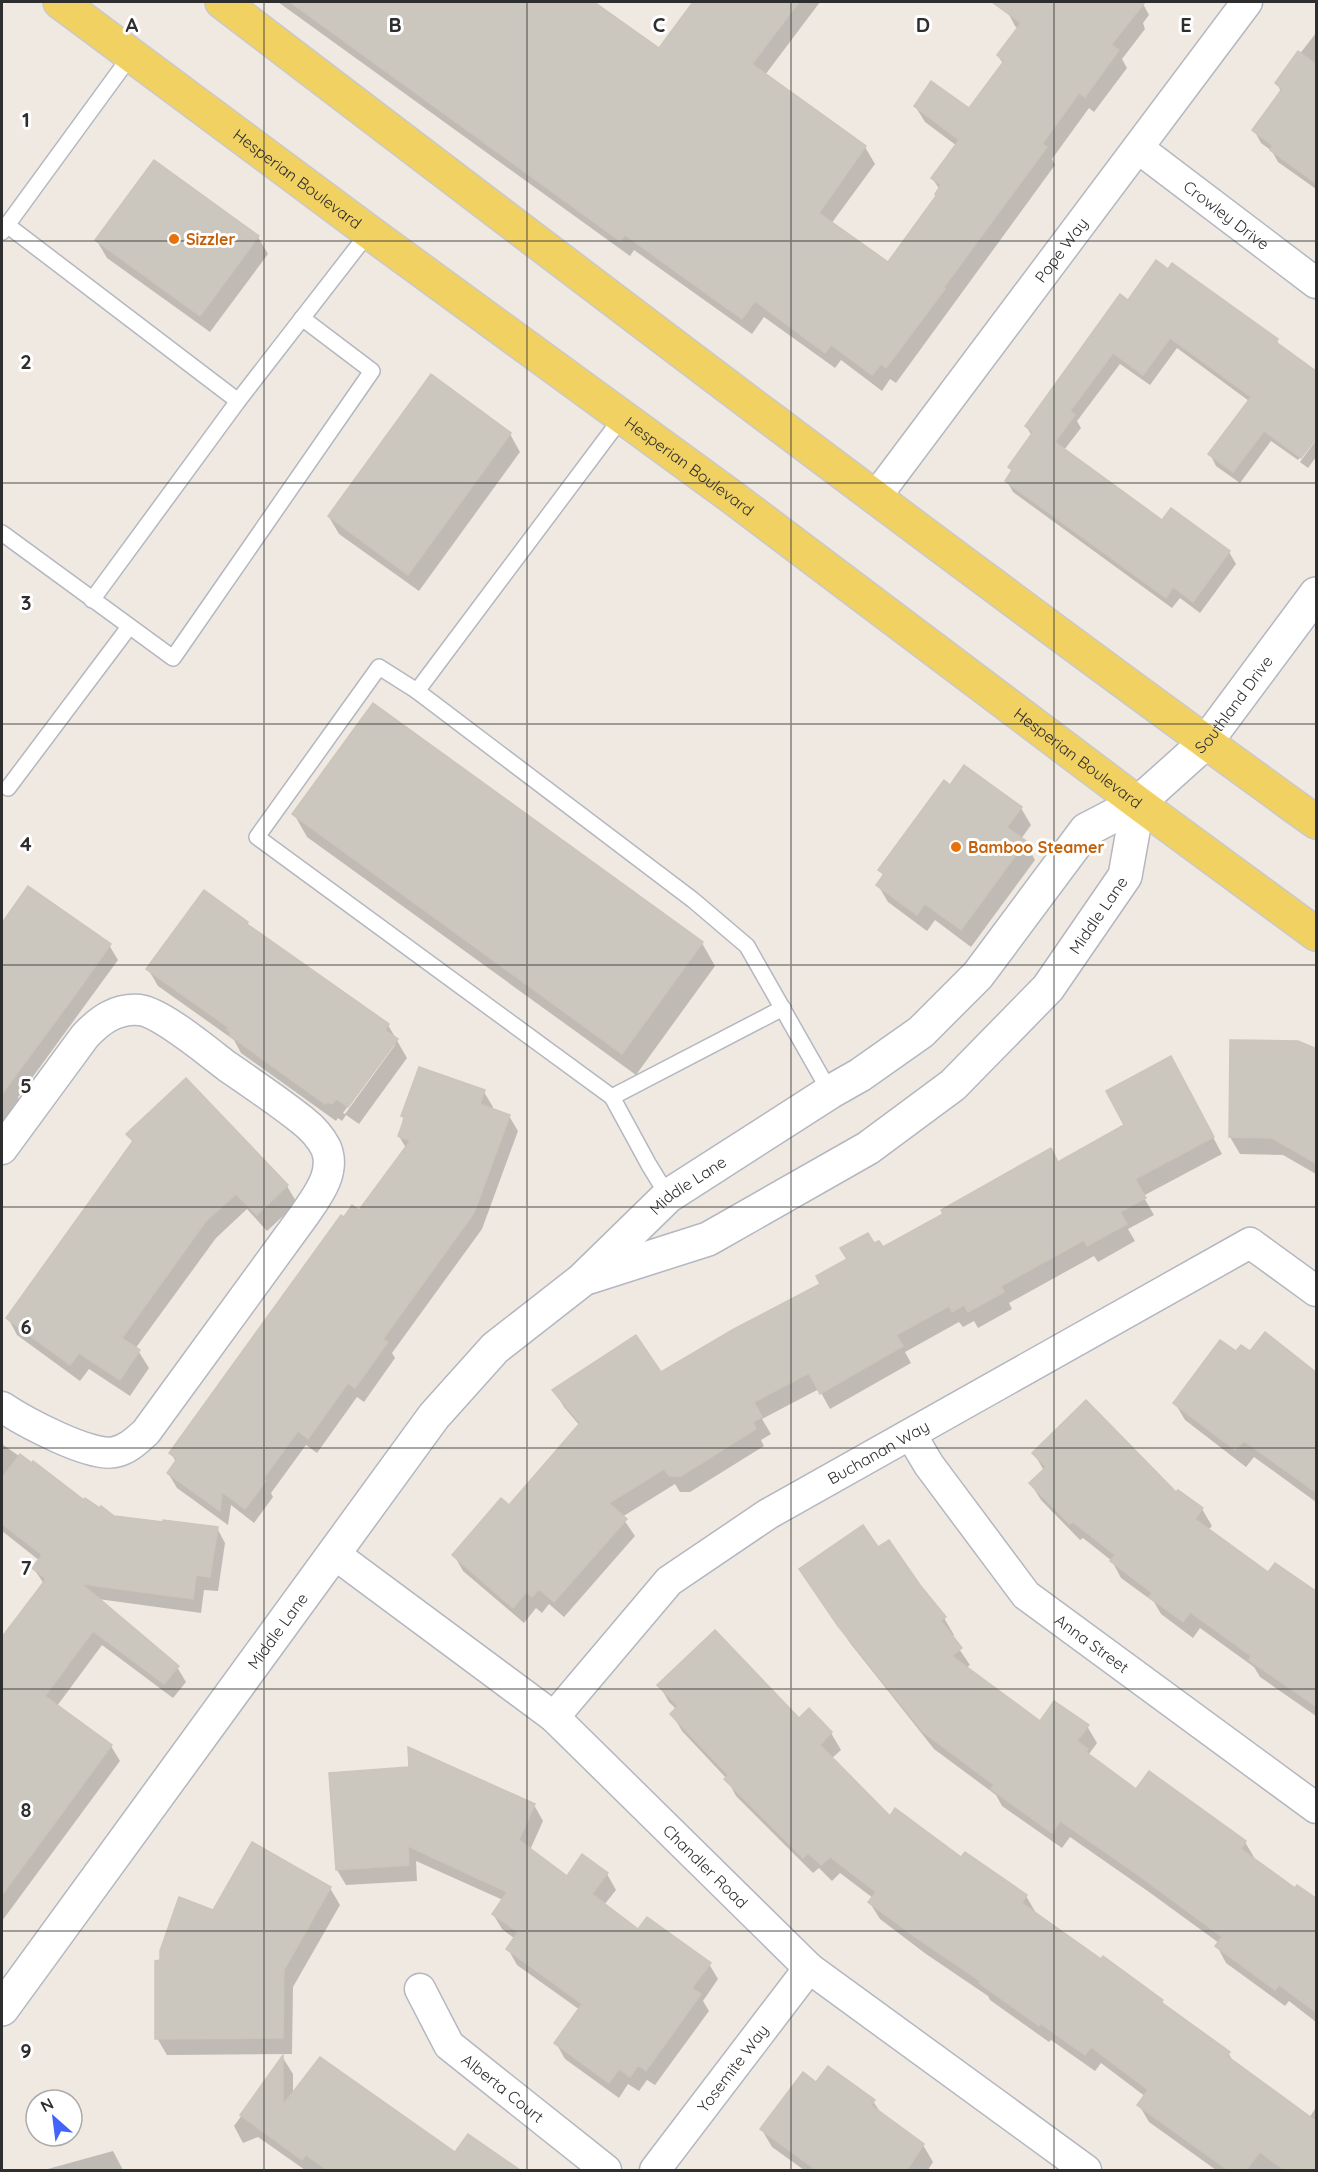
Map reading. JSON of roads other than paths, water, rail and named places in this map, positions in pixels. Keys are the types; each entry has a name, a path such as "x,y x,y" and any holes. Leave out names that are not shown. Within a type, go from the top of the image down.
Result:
{"main road":[{"name":"Hesperian Boulevard","path":"60,2 369,232 623,416 1138,803 1317,934"},
{"path":"222,2 875,498 1317,822"}],"street":[{"name":"Pope Way","path":"875,498 1247,2"},
{"name":"Crowley Drive","path":"1138,148 1317,283"},
{"name":"Southland Drive","path":"1138,803 1206,742 1317,594"},
{"name":"Middle Lane","path":"2,2009 434,1416 495,1348 582,1280 668,1196 860,1075 921,1032 978,975 1086,830 1138,803"},
{"name":"Middle Lane","path":"582,1280 708,1239 868,1148 953,1085 1048,988 1125,876 1138,803"},
{"path":"2,1149 85,1036 99,1021 114,1013 143,1010 170,1025 304,1121 326,1148 329,1164 326,1180 305,1214 146,1432 130,1447 113,1453 96,1452 75,1445 2,1407"},
{"name":"Buchanan Way","path":"554,1718 669,1581 768,1514 1250,1243 1317,1291"},
{"name":"Anna Street","path":"911,1435 928,1465 1026,1594 1317,1808"},
{"name":"Chandler Road","path":"333,1553 554,1718 809,1968 1086,2170"},
{"name":"Yosemite Way","path":"655,2170 809,1968"},
{"name":"Alberta Court","path":"420,1989 449,2045 606,2170"}],"lane":[{"path":"132,54 4,229 238,401"},
{"path":"92,600 238,401 369,232"},
{"path":"2,533 173,658 372,371 302,318"},
{"path":"417,691 623,416"},
{"path":"8,788 129,627"},
{"path":"668,1196 612,1097 257,837 379,666 417,691 693,900 747,946 830,1092"},
{"path":"612,1097 783,1008"}],"place":[{"name":"Sizzler","path":"174,239"},
{"name":"Bamboo Steamer","path":"956,847"}]}
